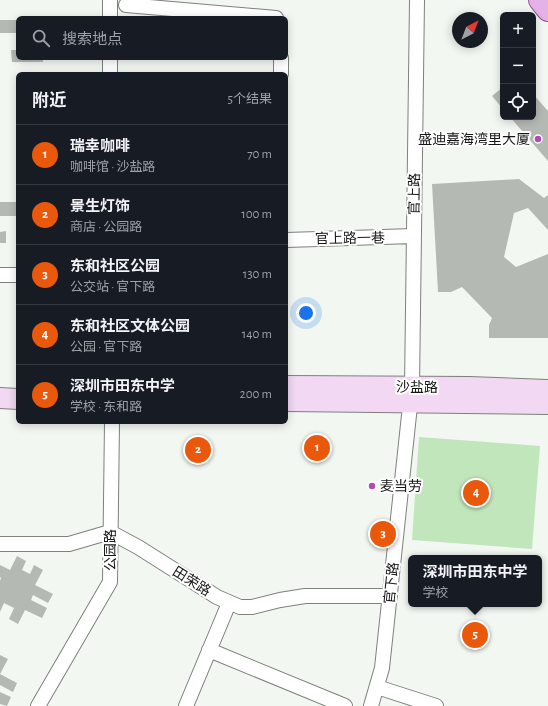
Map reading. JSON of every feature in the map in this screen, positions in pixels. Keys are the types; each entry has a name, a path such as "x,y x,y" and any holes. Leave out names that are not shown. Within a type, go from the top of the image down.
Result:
{"main road":[{"path":"540,0 548,10"},
{"path":"0,385 16,385"},
{"name":"沙盐路","path":"288,386 548,404"},
{"name":"沙盐路","path":"288,400 548,390"},
{"path":"0,398 16,398"}],"street":[{"path":"110,0 110,16"},
{"name":"官上路","path":"412,394 418,0"},
{"path":"126,5 253,16"},
{"path":"110,60 110,72"},
{"path":"281,60 281,72"},
{"name":"官上路一巷","path":"288,240 414,236"},
{"path":"0,275 16,274"},
{"name":"官下路","path":"371,706 382,668 412,394"},
{"name":"公园路","path":"38,706 110,582 112,424"},
{"path":"0,544 70,544 110,532"},
{"name":"田荣路","path":"110,532 229,603 240,607 252,607 305,596 390,596"},
{"path":"186,706 229,603"},
{"path":"209,650 345,706"},
{"path":"377,687 436,706"}],"green space":[{"path":"419,437 540,446 532,549 412,540"}],"building":[{"path":"0,20 16,20 16,33 0,33"},
{"path":"11,50 16,50 16,60 43,60 43,62 12,62"},
{"path":"500,89 500,105 492,96"},
{"name":"盛迪嘉海湾里大厦","path":"536,97 548,111 548,161 513,120 536,120"},
{"path":"519,179 544,198 548,195 548,230 528,208 514,213 504,257 516,267 548,254 548,338 489,338 489,325 492,318 462,287 451,292 438,292 432,184"},
{"path":"0,202 16,202 16,216 0,216"},
{"path":"6,231 6,243 0,243 0,232"},
{"path":"17,556 26,561 22,570 30,574 34,565 43,570 35,585 53,594 48,603 33,595 31,600 47,608 42,618 25,610 18,624 9,619 14,608 4,603 0,612 0,565 10,570"},
{"path":"0,655 8,659 0,674"},
{"path":"0,674 17,683 13,692 0,685"},
{"path":"0,692 11,697 7,706 0,704"}],"place":[{"name":"盛迪嘉海湾里大厦","path":"538,139"},
{"name":"瑞幸咖啡","path":"317,448"},
{"name":"景生灯饰","path":"198,450"},
{"name":"麦当劳","path":"372,486"},
{"name":"东和社区文体公园","path":"476,493"},
{"name":"东和社区公园","path":"383,534"},
{"name":"深圳市田东中学","path":"475,635"}]}
